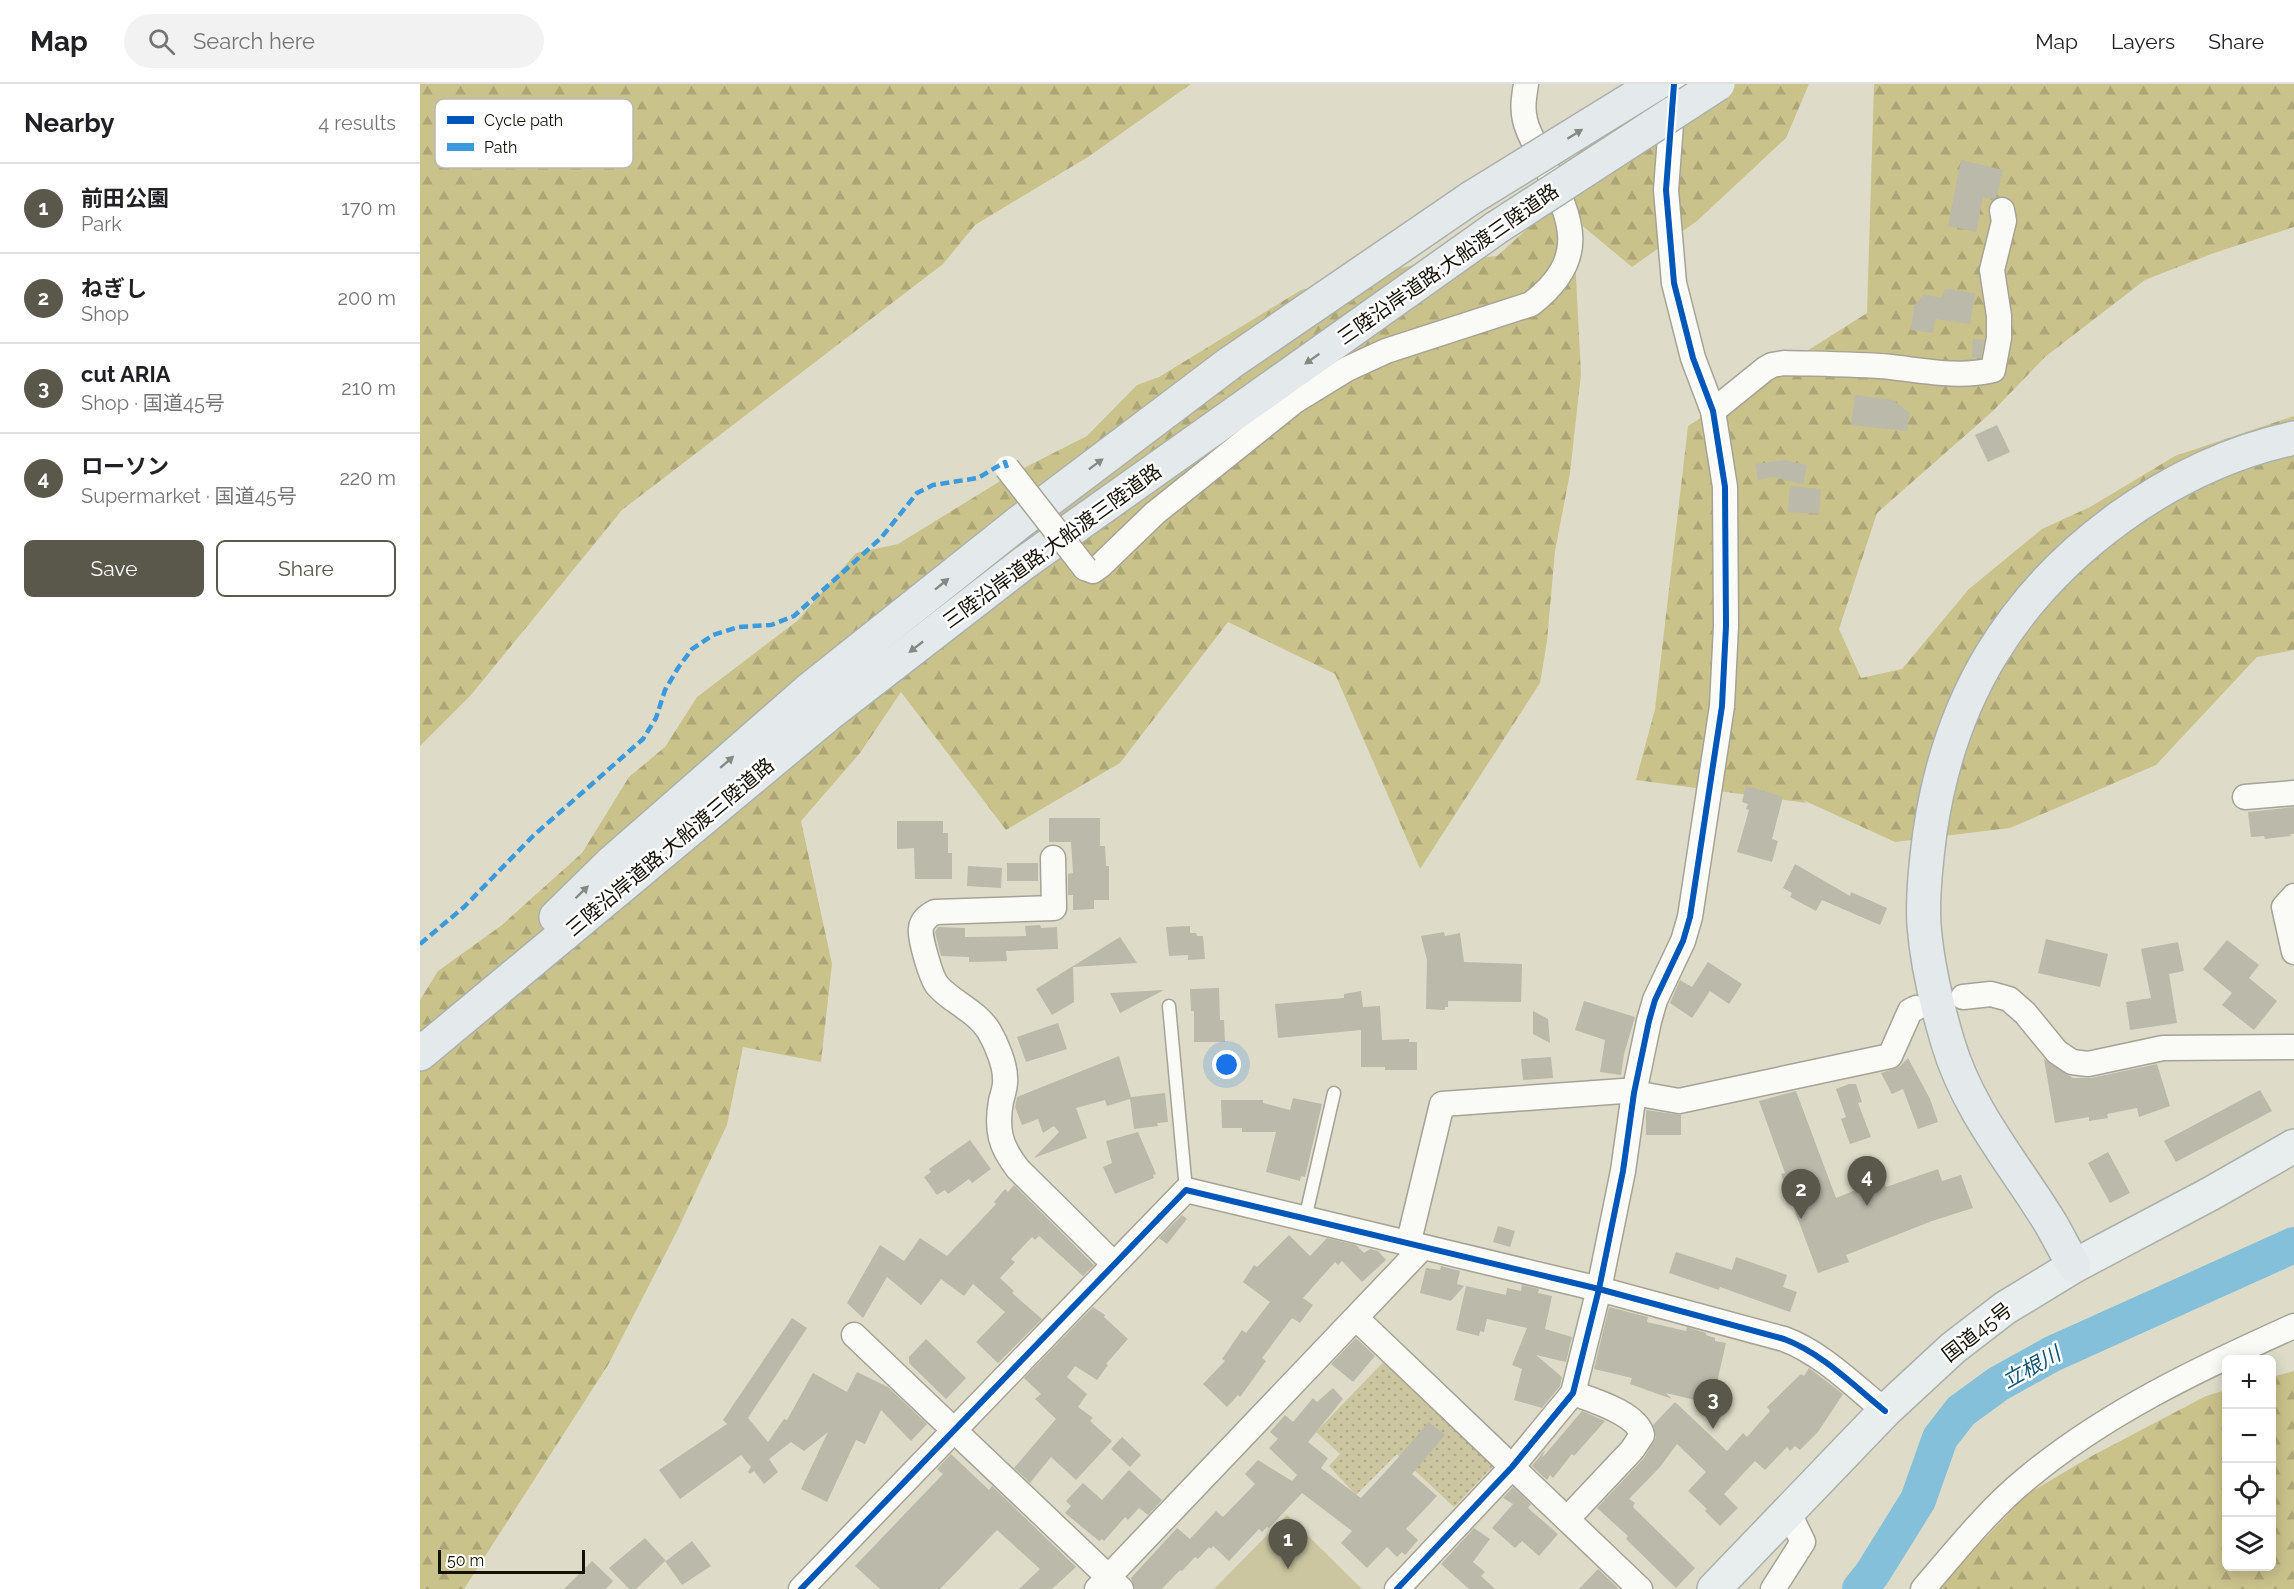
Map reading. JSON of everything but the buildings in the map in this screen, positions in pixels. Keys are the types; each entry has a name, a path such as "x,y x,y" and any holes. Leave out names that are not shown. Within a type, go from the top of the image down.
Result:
{"highway":[{"name":"三陸沿岸道路;大船渡三陸道路","path":"420,1052 610,864 810,689 1022,521 1230,363 1471,198 1656,84"},
{"name":"三陸沿岸道路;大船渡三陸道路","path":"420,1052 830,714 1024,563 1496,228 1718,84"},
{"path":"2074,1266 2051,1224 2001,1150 1968,1094 1948,1045 1933,981 1924,924 1926,866 1934,809 1947,754 1965,708 1991,655 2022,611 2064,566 2111,523 2159,490 2208,466 2294,438"},
{"name":"国道45号","path":"1714,1589 1885,1411 1953,1348 2005,1308 2074,1266 2210,1194 2294,1146"}],"street":[{"path":"1007,468 1085,568 1093,571 1155,513 1294,401 1338,374 1386,351 1531,304 1545,294 1558,277 1572,243 1569,219 1525,122 1522,103 1526,84"},
{"path":"1409,1585 1573,1393 1599,1289 1623,1171 1634,1093 1649,1021 1655,1000 1683,941 1690,917 1722,706 1726,626 1725,487 1713,411 1693,358 1674,283 1666,190 1674,84"},
{"path":"1713,411 1764,369 1784,363 1889,367 1957,375 1993,370 1999,338 1999,316 1992,270 2004,221 2002,210"},
{"path":"2245,797 2294,793"},
{"path":"1053,858 1054,908 935,912 926,917 920,929 930,973 938,986 981,1020 997,1048 1006,1078 999,1128 1001,1142 1009,1157 1018,1169 1114,1264"},
{"path":"2294,896 2284,907 2294,951"},
{"path":"1963,997 1991,994 2009,999 2025,1013 2057,1052 2072,1062 2088,1064 2163,1048 2294,1047"},
{"path":"854,1335 954,1430 1109,1585 1356,1318 1415,1246 1442,1104 1623,1091 1679,1101 1890,1056 1910,1011 1916,1008"},
{"path":"801,1589 1186,1190 1599,1289 1800,1345 1885,1411"},
{"path":"1356,1318 1640,1589"},
{"path":"1923,1589 1988,1515 2024,1480 2073,1442 2129,1407 2217,1361 2294,1326"},
{"path":"1567,1519 1632,1450 1642,1435 1641,1429 1632,1420 1608,1406 1573,1393"},
{"path":"1773,1589 1803,1542 1788,1511"}],"lane":[{"path":"1169,1006 1186,1190"},
{"path":"1305,1219 1334,1093"}],"shaded area":[{"path":"1389,1356 1497,1462 1454,1507 1397,1454 1356,1495 1329,1466 1340,1454 1316,1432"},
{"path":"1287,1515 1362,1589 1214,1589"}],"green space":[{"path":"420,84 1191,84 1088,157 975,225 943,264 622,510 471,695 420,746"},
{"path":"1657,84 1809,84 1786,138 1697,221 1632,267 1573,218 1581,374 1570,473 1555,551 1547,641 1540,683 1420,869 1335,674 1228,622 1120,763 1006,830 901,692 860,753 801,821 832,964 821,1062 743,1047 727,1125 676,1233 608,1365 464,1589 420,1589 420,1000 438,971 502,925 582,853 629,777 665,747 697,697 797,621 856,553 898,544 1010,475 1087,436 1137,385 1159,377 1301,290 1423,263 1497,256 1537,220 1595,126"},
{"path":"1874,84 2294,84 2294,227 2214,253 2145,280 2045,357 1993,411 1877,513 1839,629 1861,678 1902,669 1969,589 2042,529 2090,507 2175,456 2294,416 2294,650 2257,657 2156,765 2010,828 1895,842 1803,800 1807,803 1636,780 1655,709 1688,426 1867,313"},
{"path":"2294,1371 2294,1589 1940,1589 1952,1573 2026,1495 2088,1458 2206,1396 2222,1391 2222,1571 2276,1571 2276,1376"}],"waterway":[{"name":"立根川","path":"1860,1589 1872,1574 1918,1500 1940,1438 1961,1411 1998,1384 2052,1354 2294,1245"}],"marked path":[{"path":"420,944 464,907 533,836 643,739 656,718 665,690 692,649 713,635 738,627 771,625 794,616 881,538 917,493 933,485 978,478 1005,462 1007,468"}],"cycle path":[{"path":"1397,1589 1512,1467 1573,1393 1599,1289 1623,1171 1634,1093 1649,1021 1655,1000 1683,941 1690,917 1722,706 1726,626 1725,487 1713,411 1693,358 1674,283 1666,190 1674,84"},
{"path":"801,1589 1186,1190 1599,1289 1784,1339 1824,1361 1885,1411"}],"place":[{"name":"ローソン","path":"1867,1206"},
{"name":"ねぎし","path":"1801,1219"},
{"name":"cut ARIA","path":"1713,1429"},
{"name":"前田公園","path":"1288,1569"}]}
